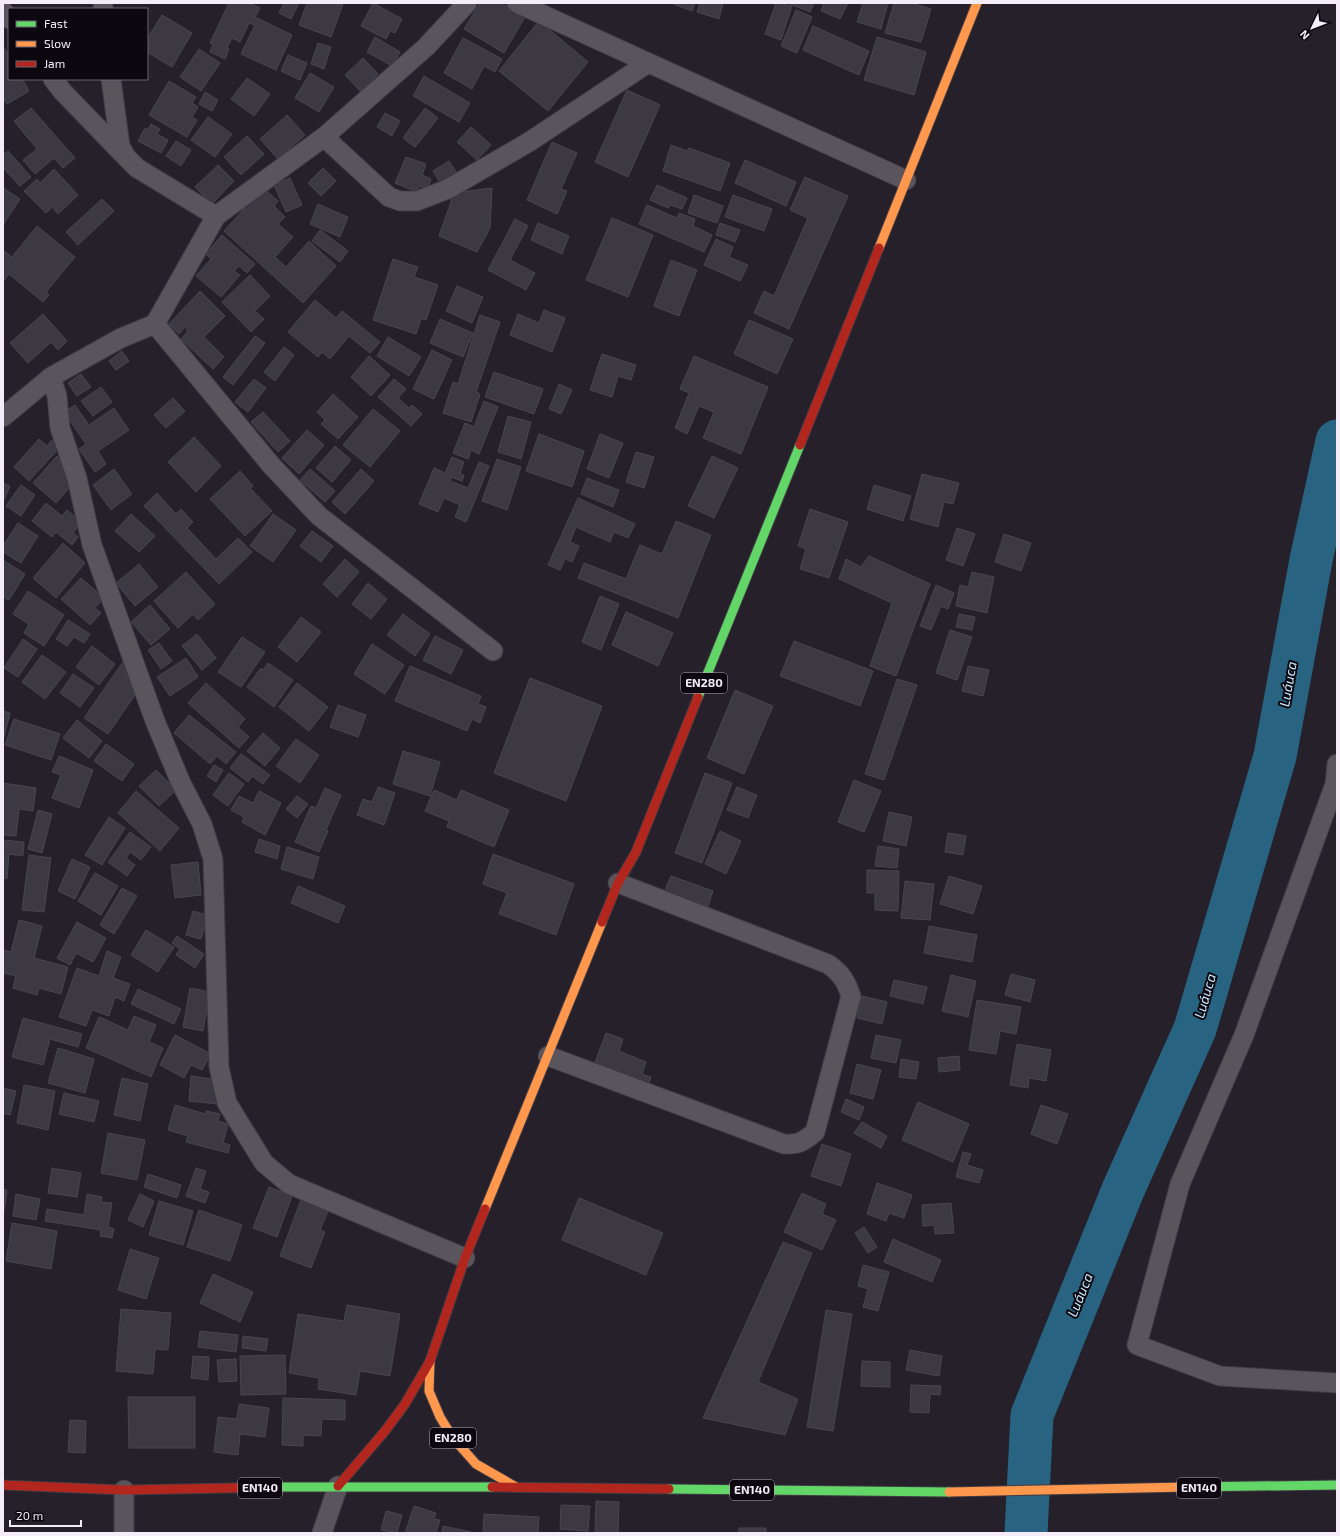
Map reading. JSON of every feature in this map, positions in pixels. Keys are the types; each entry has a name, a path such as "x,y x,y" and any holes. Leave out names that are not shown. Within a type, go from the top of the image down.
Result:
{"main road":[{"name":"EN280","path":"338,1486 385,1431 405,1404 430,1361 465,1258 618,883 636,852 976,3"},
{"name":"EN280","path":"430,1361 429,1391 440,1417 453,1438 476,1464 517,1488"},
{"name":"EN140","path":"3,1485 124,1490 338,1486 987,1492 1061,1489 1337,1485"}],"street":[{"path":"3,418 51,377 121,338 155,324 216,216 324,137 426,46 466,3"},
{"path":"517,3 906,180"},
{"path":"324,137 389,197 400,202 417,201 448,189 529,142 648,63"},
{"path":"54,80 63,92 137,168 216,216"},
{"path":"111,80 120,146 126,158"},
{"path":"155,324 271,464 319,516 493,651"},
{"path":"51,377 57,396 60,428 77,478 92,545 155,721 181,783 202,824 213,859 219,1067 227,1103 264,1163 288,1184 465,1258"},
{"path":"1337,764 1335,784 1244,1035 1180,1184 1137,1345 1220,1376 1337,1383"},
{"path":"548,1056 784,1144 795,1145 803,1143 816,1132 851,996 846,980 839,972 828,964 618,883"},
{"path":"322,1533 338,1486"},
{"path":"124,1490 124,1533"}],"building":[{"path":"229,3 249,3 260,8 255,17 292,35 276,70 241,54 255,25 249,23 240,42 232,38 227,48 229,49 225,59 210,52 213,44 210,43"},
{"path":"284,3 299,3 291,19 279,13"},
{"path":"307,3 343,4 331,37 299,25"},
{"path":"373,3 402,19 395,33 390,31 386,39 361,26"},
{"path":"480,3 501,3 525,17 504,53 464,29"},
{"path":"671,3 695,3 692,11"},
{"path":"700,3 723,3 719,19 697,12"},
{"path":"776,3 792,6 781,40 765,34"},
{"path":"788,3 814,3 810,12"},
{"path":"824,3 848,3 840,19 821,11"},
{"path":"863,3 888,3 881,29 857,22"},
{"path":"894,3 911,3 931,9 921,42 885,33"},
{"path":"796,10 812,17 797,53 781,46"},
{"path":"162,15 192,33 172,67 148,53 148,37"},
{"path":"539,21 588,62 548,111 499,71"},
{"path":"813,26 869,51 859,75 803,50"},
{"path":"375,37 400,52 392,66 367,52"},
{"path":"877,37 926,52 914,95 864,80"},
{"path":"463,38 502,59 495,72 484,66 472,89 444,73"},
{"path":"318,43 331,47 324,69 311,64"},
{"path":"3,46 8,54 8,80 23,80 29,91 7,104 3,98"},
{"path":"199,49 220,63 201,91 180,77"},
{"path":"288,55 307,63 300,80 281,71"},
{"path":"363,58 378,74 361,92 345,75"},
{"path":"310,73 334,87 319,112 295,98"},
{"path":"424,76 470,103 459,122 413,96"},
{"path":"247,78 270,94 254,116 231,99"},
{"path":"169,81 196,97 192,103 198,107 192,117 197,120 187,137 149,115"},
{"path":"627,90 660,105 628,177 595,162"},
{"path":"205,92 218,100 212,111 199,104"},
{"path":"31,108 75,158 63,168 54,158 35,174 23,160 37,149 14,121"},
{"path":"425,108 438,118 415,147 403,138"},
{"path":"385,113 400,121 392,136 377,127"},
{"path":"287,115 305,135 278,159 260,139"},
{"path":"208,117 232,134 215,157 191,140"},
{"path":"151,124 160,129 157,134 168,140 161,153 138,141 145,128 148,130"},
{"path":"471,127 491,145 477,160 457,142"},
{"path":"247,136 264,154 241,175 224,157"},
{"path":"176,141 191,150 181,166 166,156"},
{"path":"552,142 577,153 561,189 567,191 557,214 527,200"},
{"path":"671,145 687,151 689,148 730,163 720,191 663,171"},
{"path":"8,151 31,177 20,186 3,168 3,155"},
{"path":"406,157 426,164 422,175 431,179 427,189 419,186 417,192 395,183"},
{"path":"745,160 796,182 786,206 735,183"},
{"path":"449,161 457,173 440,183 433,171"},
{"path":"218,165 234,181 212,204 195,187"},
{"path":"323,168 336,181 321,196 308,183"},
{"path":"54,169 78,195 58,214 52,207 46,213 24,191 37,179 40,183"},
{"path":"805,177 848,196 789,329 754,313 764,291 774,296 808,218 790,210"},
{"path":"290,178 302,205 286,212 274,185"},
{"path":"657,185 687,198 682,209 670,205 668,208 650,200"},
{"path":"3,188 20,199 3,225"},
{"path":"263,188 278,201 274,206 285,217 278,224 293,237 275,257 286,267 309,241 336,266 303,303 224,231"},
{"path":"492,188 490,228 477,252 439,236 454,193"},
{"path":"694,195 723,206 717,223 688,213"},
{"path":"733,195 772,209 764,231 725,217"},
{"path":"102,199 114,211 78,245 66,232"},
{"path":"318,204 348,217 340,237 310,224"},
{"path":"647,205 677,218 679,213 695,219 693,226 712,235 704,252 639,224"},
{"path":"612,218 653,235 628,297 586,280"},
{"path":"515,219 528,226 510,260 535,273 526,290 488,270"},
{"path":"538,223 569,236 562,254 531,240"},
{"path":"720,223 740,230 735,242 716,235"},
{"path":"37,226 75,257 46,292 49,295 43,302 9,274 3,282 3,250 12,257"},
{"path":"320,230 348,251 340,262 312,241"},
{"path":"222,235 255,264 247,273 239,266 234,271 240,275 221,297 196,276 211,259 206,254"},
{"path":"716,239 733,247 729,257 748,265 740,281 704,265"},
{"path":"393,259 418,267 414,277 438,285 426,320 421,319 416,334 373,320"},
{"path":"671,260 697,270 679,316 654,306"},
{"path":"250,275 270,296 255,311 264,319 251,332 222,302"},
{"path":"457,286 483,297 472,323 446,311"},
{"path":"200,291 225,316 204,337 224,357 213,369 181,339 188,331 185,327 179,334 169,324"},
{"path":"315,300 336,318 342,311 380,342 370,353 349,336 330,359 322,352 318,357 288,332"},
{"path":"544,310 565,318 552,352 510,335 518,314 539,323"},
{"path":"43,314 67,341 58,350 51,342 28,363 10,343"},
{"path":"480,315 500,322 476,392 480,394 471,422 443,413 453,382 458,384"},
{"path":"440,319 473,333 463,357 430,343"},
{"path":"749,320 793,339 777,374 734,354"},
{"path":"255,336 265,343 233,385 223,377"},
{"path":"388,337 421,357 409,376 377,356"},
{"path":"284,347 294,355 275,381 264,372"},
{"path":"432,350 452,360 434,399 413,389"},
{"path":"122,351 129,361 116,370 109,361"},
{"path":"602,354 636,365 631,380 618,376 612,397 590,390"},
{"path":"369,356 390,375 371,396 351,377"},
{"path":"694,356 768,387 741,454 703,438 714,412 699,406 687,434 675,428 689,393 680,389"},
{"path":"494,372 543,389 534,414 485,397"},
{"path":"81,374 91,387 77,396 68,383"},
{"path":"254,379 266,388 248,412 235,402"},
{"path":"394,379 406,389 398,398 409,408 412,405 422,414 411,426 378,397"},
{"path":"559,384 572,390 561,414 549,409"},
{"path":"101,387 112,402 93,416 81,401"},
{"path":"333,394 358,417 338,439 321,424 325,420 317,412"},
{"path":"173,398 185,411 166,428 154,415"},
{"path":"484,401 498,407 479,454 471,450 468,459 453,453 465,423 474,427"},
{"path":"75,405 89,425 114,408 129,430 98,451 106,464 95,472 79,449 86,444 64,412"},
{"path":"373,409 400,431 370,467 343,445"},
{"path":"263,412 290,441 278,452 251,422"},
{"path":"508,416 531,422 521,459 498,452"},
{"path":"307,430 324,445 299,474 282,458"},
{"path":"539,434 584,451 572,487 526,471"},
{"path":"600,434 623,443 609,478 587,469"},
{"path":"194,437 221,466 196,492 168,462"},
{"path":"39,439 47,446 53,439 61,446 29,481 14,467"},
{"path":"335,446 351,460 332,482 316,468"},
{"path":"636,452 654,457 644,488 626,482"},
{"path":"57,456 73,470 65,478 72,485 56,503 33,483"},
{"path":"712,456 738,468 714,518 688,506"},
{"path":"452,457 464,462 460,473 464,476 462,481 451,477 450,481 468,488 479,462 489,466 466,522 455,517 460,505 444,498 438,512 419,504 434,468 445,473"},
{"path":"497,459 521,467 507,510 482,501"},
{"path":"114,469 132,494 111,510 93,485"},
{"path":"310,469 335,491 325,502 300,480"},
{"path":"361,469 374,481 345,514 332,502"},
{"path":"240,471 253,486 250,488 272,511 245,536 210,499"},
{"path":"922,474 959,483 953,504 944,502 938,527 910,519"},
{"path":"587,478 619,490 613,507 581,494"},
{"path":"3,483 10,486 3,502"},
{"path":"21,485 35,495 21,516 6,506"},
{"path":"874,485 911,496 903,521 867,509"},
{"path":"157,493 176,514 181,509 193,522 187,528 216,559 238,538 252,552 219,584 144,506"},
{"path":"578,498 635,524 628,538 614,532 610,542 576,527 570,542 579,546 572,562 565,559 560,570 548,565"},
{"path":"46,503 62,516 67,510 81,522 73,533 78,537 72,545 56,532 52,537 32,521"},
{"path":"810,509 848,522 829,578 800,569 806,549 798,546"},
{"path":"131,514 155,536 139,552 115,531"},
{"path":"273,514 296,530 273,562 250,546"},
{"path":"676,521 711,535 678,618 578,578 584,563 626,579 640,545 662,554"},
{"path":"18,523 38,536 21,563 3,552 3,546"},
{"path":"957,528 975,534 963,566 946,560"},
{"path":"312,531 333,546 321,562 300,546"},
{"path":"1004,534 1031,543 1021,571 995,562"},
{"path":"63,543 85,563 56,598 33,578"},
{"path":"869,556 930,584 896,676 870,666 892,603 839,579 846,559 861,567"},
{"path":"345,559 359,572 337,597 323,584"},
{"path":"3,560 25,574 9,600 3,597"},
{"path":"139,564 158,587 135,606 116,583"},
{"path":"186,572 215,604 198,620 193,614 178,628 154,601"},
{"path":"972,572 994,577 987,613 956,606 960,585 968,587"},
{"path":"81,578 104,598 95,608 101,613 90,625 61,599"},
{"path":"368,583 387,599 371,619 352,604"},
{"path":"936,585 954,593 948,609 941,606 931,630 920,626"},
{"path":"28,591 64,615 44,646 24,633 29,624 13,614"},
{"path":"600,596 619,604 601,650 582,642"},
{"path":"150,605 170,629 151,645 131,622"},
{"path":"626,612 673,633 658,666 612,645"},
{"path":"403,614 430,634 415,656 387,635"},
{"path":"959,614 975,617 972,630 956,627"},
{"path":"301,617 321,632 297,662 278,647"},
{"path":"68,620 90,634 84,643 74,637 67,646 56,639"},
{"path":"950,630 972,637 957,680 936,673"},
{"path":"197,634 216,658 202,670 182,646"},
{"path":"435,636 463,650 451,674 423,660"},
{"path":"242,637 265,652 241,687 218,672"},
{"path":"23,639 37,649 18,677 4,668"},
{"path":"794,641 873,671 860,706 780,676"},
{"path":"159,643 172,661 161,669 148,650"},
{"path":"372,644 404,665 385,694 354,674"},
{"path":"92,646 115,664 99,685 76,667"},
{"path":"42,655 66,672 45,699 22,682"},
{"path":"186,658 198,677 170,696 157,677"},
{"path":"125,659 141,686 108,734 84,718"},
{"path":"268,663 293,680 274,707 247,687 261,668 263,670"},
{"path":"410,666 481,696 478,704 486,707 480,723 472,719 467,731 395,701"},
{"path":"968,666 989,670 983,696 962,691"},
{"path":"73,674 94,688 80,707 60,693"},
{"path":"530,678 602,706 566,801 494,773"},
{"path":"897,679 917,685 884,780 865,774"},
{"path":"206,683 245,719 238,727 249,737 239,748 188,703"},
{"path":"297,683 328,707 309,731 279,707"},
{"path":"735,690 773,706 744,774 707,758"},
{"path":"338,705 366,715 358,737 330,727"},
{"path":"3,711 10,713 3,741"},
{"path":"189,715 236,752 226,764 217,756 210,764 174,733"},
{"path":"14,719 60,734 51,760 5,745"},
{"path":"77,720 102,741 89,758 63,738"},
{"path":"263,733 280,748 265,766 247,751"},
{"path":"296,739 319,755 300,783 276,766"},
{"path":"106,744 134,764 122,781 94,761"},
{"path":"403,751 440,762 430,796 393,784"},
{"path":"241,754 270,775 263,784 252,776 248,782 230,768"},
{"path":"59,756 93,770 79,808 52,798 61,775 52,772"},
{"path":"214,765 223,770 216,782 207,776"},
{"path":"156,770 176,790 159,806 139,786"},
{"path":"229,773 244,784 228,806 213,795"},
{"path":"705,773 732,783 702,863 675,853"},
{"path":"854,780 881,791 864,832 838,822"},
{"path":"3,783 36,788 33,811 19,809 16,836 3,835"},
{"path":"378,787 395,793 384,825 357,815 363,799 372,802"},
{"path":"737,787 757,795 748,818 727,810"},
{"path":"325,788 341,795 326,830 328,831 319,852 295,842 311,806 316,808"},
{"path":"434,790 457,800 461,790 509,810 494,847 447,827 449,821 425,811"},
{"path":"136,791 179,828 160,851 118,813"},
{"path":"259,791 281,803 265,835 242,822 244,817 231,810 239,796 253,803"},
{"path":"297,796 308,804 297,818 286,809"},
{"path":"38,810 52,814 42,853 28,849"},
{"path":"889,812 912,817 906,846 883,841"},
{"path":"109,817 125,828 102,865 85,855"},
{"path":"720,831 741,841 726,874 705,864"},
{"path":"130,832 151,847 141,860 130,852 126,858 135,865 127,876 108,862"},
{"path":"948,833 966,836 963,855 945,852"},
{"path":"259,839 280,846 277,859 255,852"},
{"path":"3,840 24,842 23,856 9,854 7,879 3,878"},
{"path":"878,846 899,849 897,868 875,866"},
{"path":"287,847 319,857 313,879 281,869"},
{"path":"493,854 574,884 556,935 499,914 507,893 483,884"},
{"path":"29,855 51,858 44,912 22,910"},
{"path":"72,859 90,867 75,899 58,891"},
{"path":"198,862 201,895 175,898 171,865"},
{"path":"867,870 899,871 898,911 875,910 875,893 867,893"},
{"path":"95,873 118,886 101,915 78,901"},
{"path":"671,876 713,891 707,909 664,893"},
{"path":"949,876 982,886 973,914 940,904"},
{"path":"905,881 934,884 930,920 901,918"},
{"path":"298,886 345,906 338,923 291,903"},
{"path":"122,888 137,896 114,934 100,925"},
{"path":"193,911 208,915 201,939 186,935"},
{"path":"19,920 42,926 34,958 68,967 61,994 39,988 37,995 13,988 16,976 3,973 3,950 11,952"},
{"path":"77,922 106,938 93,962 76,953 70,965 57,958"},
{"path":"929,926 977,935 972,962 924,953"},
{"path":"146,930 174,947 158,972 131,955"},
{"path":"177,936 204,954 195,968 176,955 180,949 172,943"},
{"path":"107,951 121,957 113,978 130,984 124,1001 115,997 109,1016 92,1010 86,1026 59,1017 77,968 99,976"},
{"path":"1011,974 1035,980 1030,1002 1005,995"},
{"path":"951,975 976,981 968,1017 942,1011"},
{"path":"894,980 927,987 923,1004 890,996"},
{"path":"190,988 210,992 203,1031 183,1027"},
{"path":"138,989 181,1009 174,1024 131,1004"},
{"path":"862,996 887,1002 882,1024 857,1018"},
{"path":"977,1000 1021,1007 1016,1034 1000,1031 996,1054 969,1050"},
{"path":"134,1016 156,1025 149,1042 163,1048 151,1077 86,1048 99,1017 128,1030"},
{"path":"23,1018 82,1034 78,1047 50,1039 43,1065 12,1057"},
{"path":"606,1033 623,1039 619,1051 646,1062 642,1074 651,1077 648,1086 594,1065"},
{"path":"175,1035 211,1054 202,1070 191,1065 184,1078 160,1065"},
{"path":"876,1035 901,1040 896,1063 871,1058"},
{"path":"1017,1044 1051,1050 1046,1081 1029,1078 1028,1088 1010,1085"},
{"path":"58,1048 94,1059 85,1093 48,1083"},
{"path":"959,1056 960,1070 939,1072 938,1058"},
{"path":"901,1059 919,1062 916,1079 899,1077"},
{"path":"857,1064 881,1070 873,1099 850,1093"},
{"path":"191,1076 219,1080 218,1104 189,1101"},
{"path":"122,1078 148,1084 140,1121 114,1115"},
{"path":"24,1085 55,1091 48,1130 17,1123"},
{"path":"3,1088 16,1091 10,1115 3,1113"},
{"path":"64,1093 99,1101 94,1122 59,1114"},
{"path":"846,1099 864,1107 859,1120 841,1112"},
{"path":"918,1102 969,1124 953,1162 902,1140"},
{"path":"175,1105 205,1114 206,1111 220,1114 218,1121 228,1124 223,1143 230,1145 228,1153 186,1142 188,1136 168,1130"},
{"path":"1041,1105 1068,1114 1057,1144 1031,1134"},
{"path":"862,1122 887,1136 881,1148 854,1133"},
{"path":"108,1133 145,1140 137,1180 101,1173"},
{"path":"822,1144 851,1154 841,1186 811,1176"},
{"path":"963,1152 971,1154 967,1165 983,1170 979,1183 956,1177"},
{"path":"52,1168 81,1173 77,1197 48,1193"},
{"path":"196,1168 206,1171 200,1189 209,1192 205,1203 186,1196"},
{"path":"148,1174 181,1185 177,1198 144,1187"},
{"path":"877,1183 912,1195 904,1218 889,1213 886,1221 867,1214"},
{"path":"269,1187 292,1196 277,1237 253,1228"},
{"path":"3,1189 7,1190 3,1218"},
{"path":"802,1193 826,1204 822,1214 836,1220 822,1250 784,1232"},
{"path":"16,1194 40,1199 36,1220 13,1216"},
{"path":"87,1194 102,1197 101,1202 112,1203 108,1227 114,1229 112,1238 100,1236 101,1230 45,1221 47,1209 84,1215"},
{"path":"140,1194 154,1201 143,1227 128,1220"},
{"path":"579,1198 663,1233 646,1275 562,1240"},
{"path":"301,1200 328,1211 320,1230 325,1232 311,1268 280,1256"},
{"path":"159,1201 193,1211 183,1245 149,1235"},
{"path":"951,1203 954,1233 935,1234 934,1225 923,1226 922,1205"},
{"path":"199,1210 242,1225 230,1261 187,1247"},
{"path":"12,1223 57,1231 51,1269 6,1261"},
{"path":"864,1227 877,1247 868,1253 855,1233"},
{"path":"893,1239 941,1260 932,1282 884,1262"},
{"path":"783,1242 812,1253 758,1382 798,1399 785,1435 703,1418"},
{"path":"130,1249 159,1258 146,1299 118,1290"},
{"path":"863,1265 889,1272 878,1311 863,1307 868,1289 858,1286"},
{"path":"213,1274 253,1292 240,1322 200,1303"},
{"path":"347,1305 400,1314 390,1376 360,1371 356,1395 318,1389 319,1378 289,1373 298,1314 344,1321"},
{"path":"121,1309 171,1313 168,1350 155,1349 153,1374 116,1371"},
{"path":"826,1310 852,1314 833,1431 807,1427"},
{"path":"200,1331 238,1335 236,1352 198,1347"},
{"path":"243,1336 268,1339 266,1351 242,1348"},
{"path":"910,1350 942,1356 939,1376 906,1370"},
{"path":"285,1355 286,1394 241,1395 240,1356"},
{"path":"193,1356 209,1357 208,1380 191,1378"},
{"path":"236,1359 237,1381 219,1382 217,1360"},
{"path":"862,1361 890,1362 890,1387 861,1386"},
{"path":"911,1385 941,1386 940,1395 930,1394 929,1413 910,1412"},
{"path":"128,1397 195,1397 195,1448 129,1448"},
{"path":"283,1398 345,1400 345,1420 322,1419 321,1436 303,1435 303,1446 282,1445"},
{"path":"239,1404 269,1408 265,1437 240,1434 238,1455 214,1452 218,1417 237,1419"},
{"path":"70,1420 86,1421 85,1453 68,1452"},
{"path":"596,1501 619,1502 618,1533 595,1533"},
{"path":"561,1505 590,1506 588,1531 560,1529"},
{"path":"414,1506 436,1513 434,1519 440,1520 436,1533 405,1533"},
{"path":"386,1511 402,1515 397,1533 381,1530"},
{"path":"484,1514 539,1517 538,1533 483,1533"},
{"path":"443,1526 471,1532 471,1533 442,1533"},
{"path":"739,1528 766,1528 766,1533 739,1533"}],"waterway":[{"name":"Luáuca","path":"1026,1533 1032,1415 1123,1190 1195,1029 1275,756 1311,560 1337,441"}],"traffic: fast":[{"path":"698,697 800,445"},
{"path":"1188,1487 1337,1485"},
{"path":"277,1487 492,1487"},
{"path":"669,1489 949,1492"}],"traffic: slow":[{"path":"879,248 977,3"},
{"path":"485,1209 602,922"},
{"path":"430,1361 429,1391 440,1417 453,1438 476,1464 516,1487"},
{"path":"949,1492 1188,1487"}],"traffic: jam":[{"path":"800,445 879,248"},
{"path":"602,922 618,883 636,852 698,697"},
{"path":"338,1486 385,1431 405,1404 430,1361 465,1258 485,1209"},
{"path":"3,1485 124,1490 277,1487"},
{"path":"492,1487 669,1489"}]}
